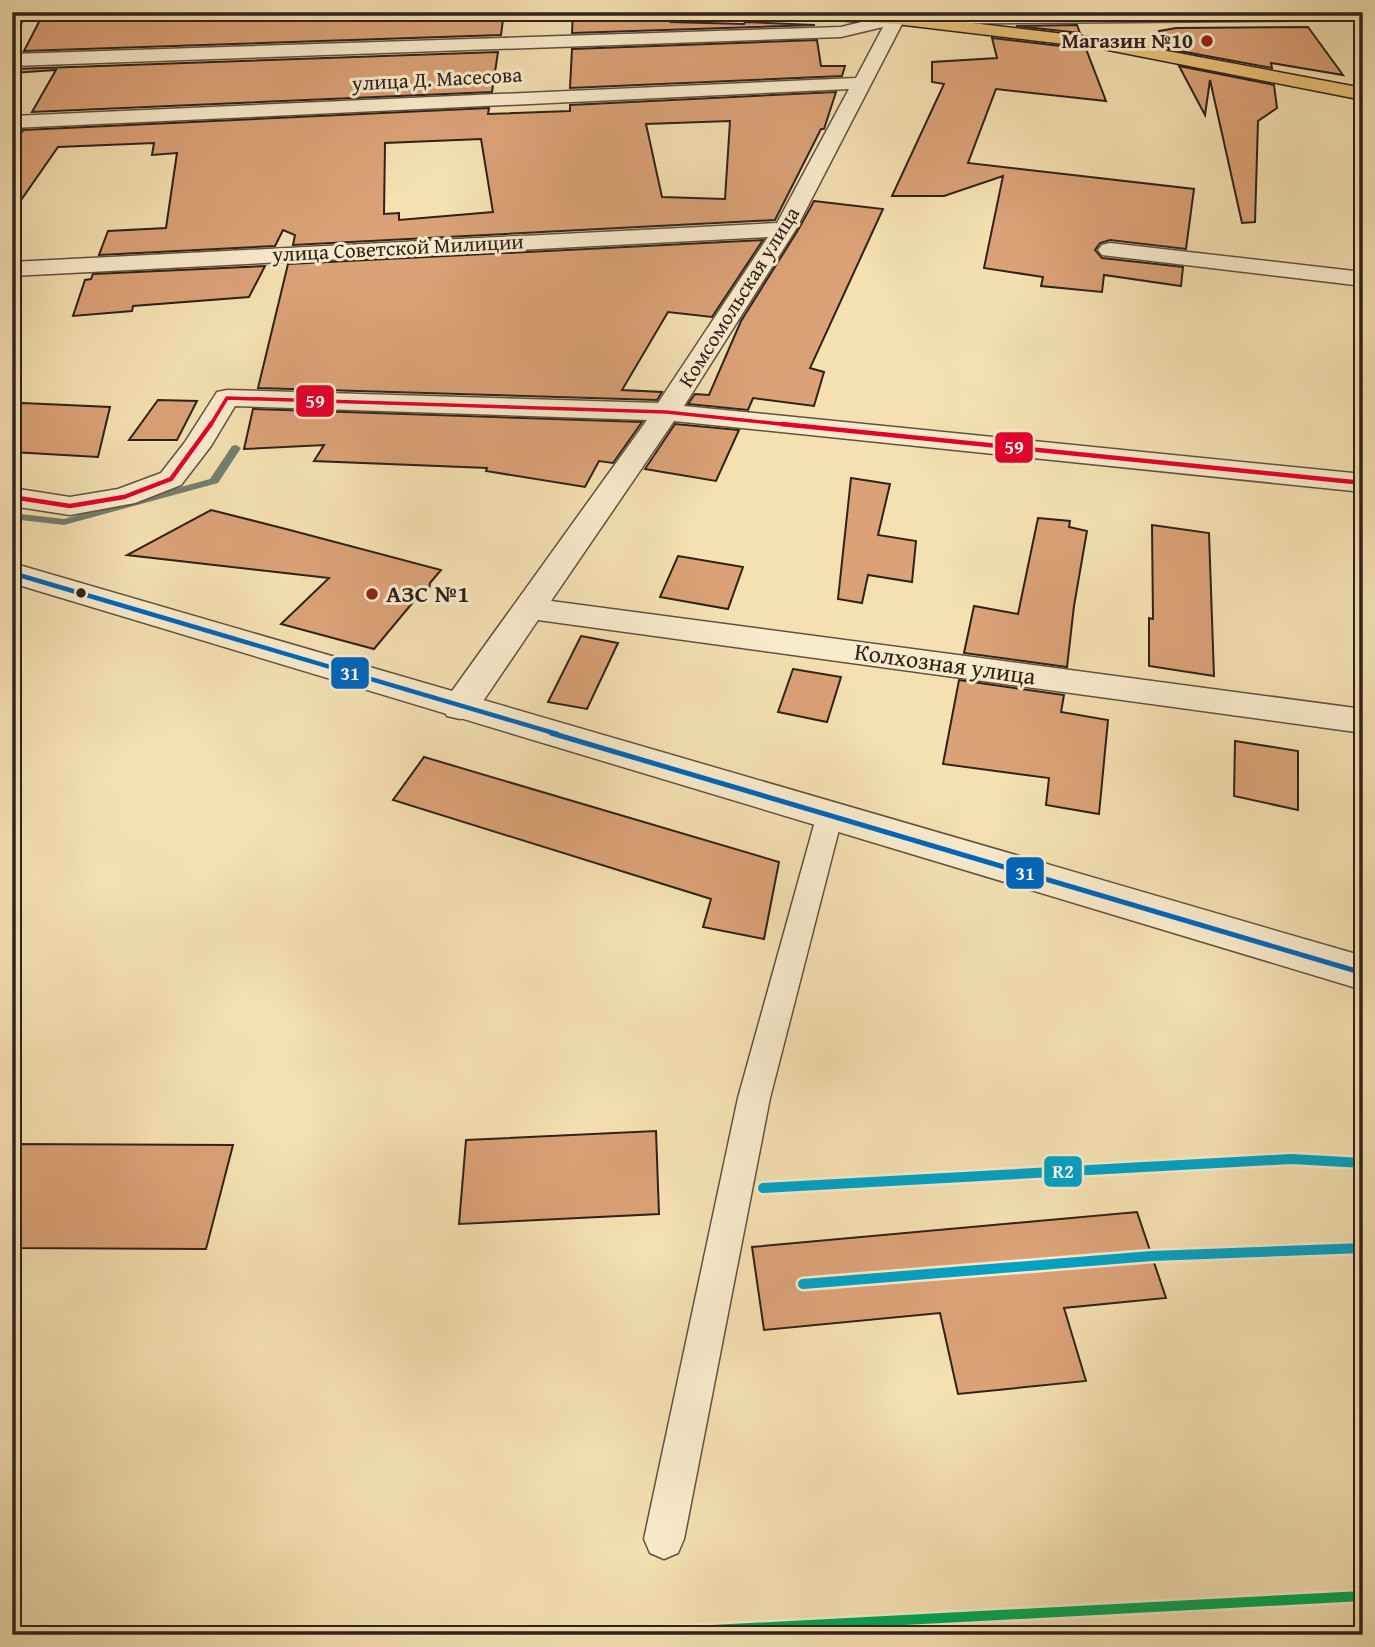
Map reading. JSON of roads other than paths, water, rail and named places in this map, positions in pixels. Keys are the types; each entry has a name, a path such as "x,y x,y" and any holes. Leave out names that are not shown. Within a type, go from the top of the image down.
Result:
{"main road":[{"path":"790,12 894,16 1098,43 1363,94"}],"street":[{"path":"12,60 841,33 894,16 1363,15"},
{"name":"Комсомольская улица","path":"460,707 666,412 785,229 864,83 894,16"},
{"name":"улица Д. Масесова","path":"12,122 864,83"},
{"name":"улица Советской Милиции","path":"12,269 785,229"},
{"path":"1110,250 1363,279"},
{"path":"12,497 70,506 124,497 171,479 197,446 228,398 666,412 1363,482"},
{"path":"12,573 1363,973"},
{"name":"Колхозная улица","path":"528,608 1363,721"}],"lane":[{"path":"664,1539 754,1098 830,814"}],"waterway":[{"path":"12,45 24,12"},
{"path":"12,516 64,522 214,481 236,448"}],"place":[{"name":"Магазин №10","path":"1207,41"},
{"name":"АЗС №1","path":"372,594"}]}
